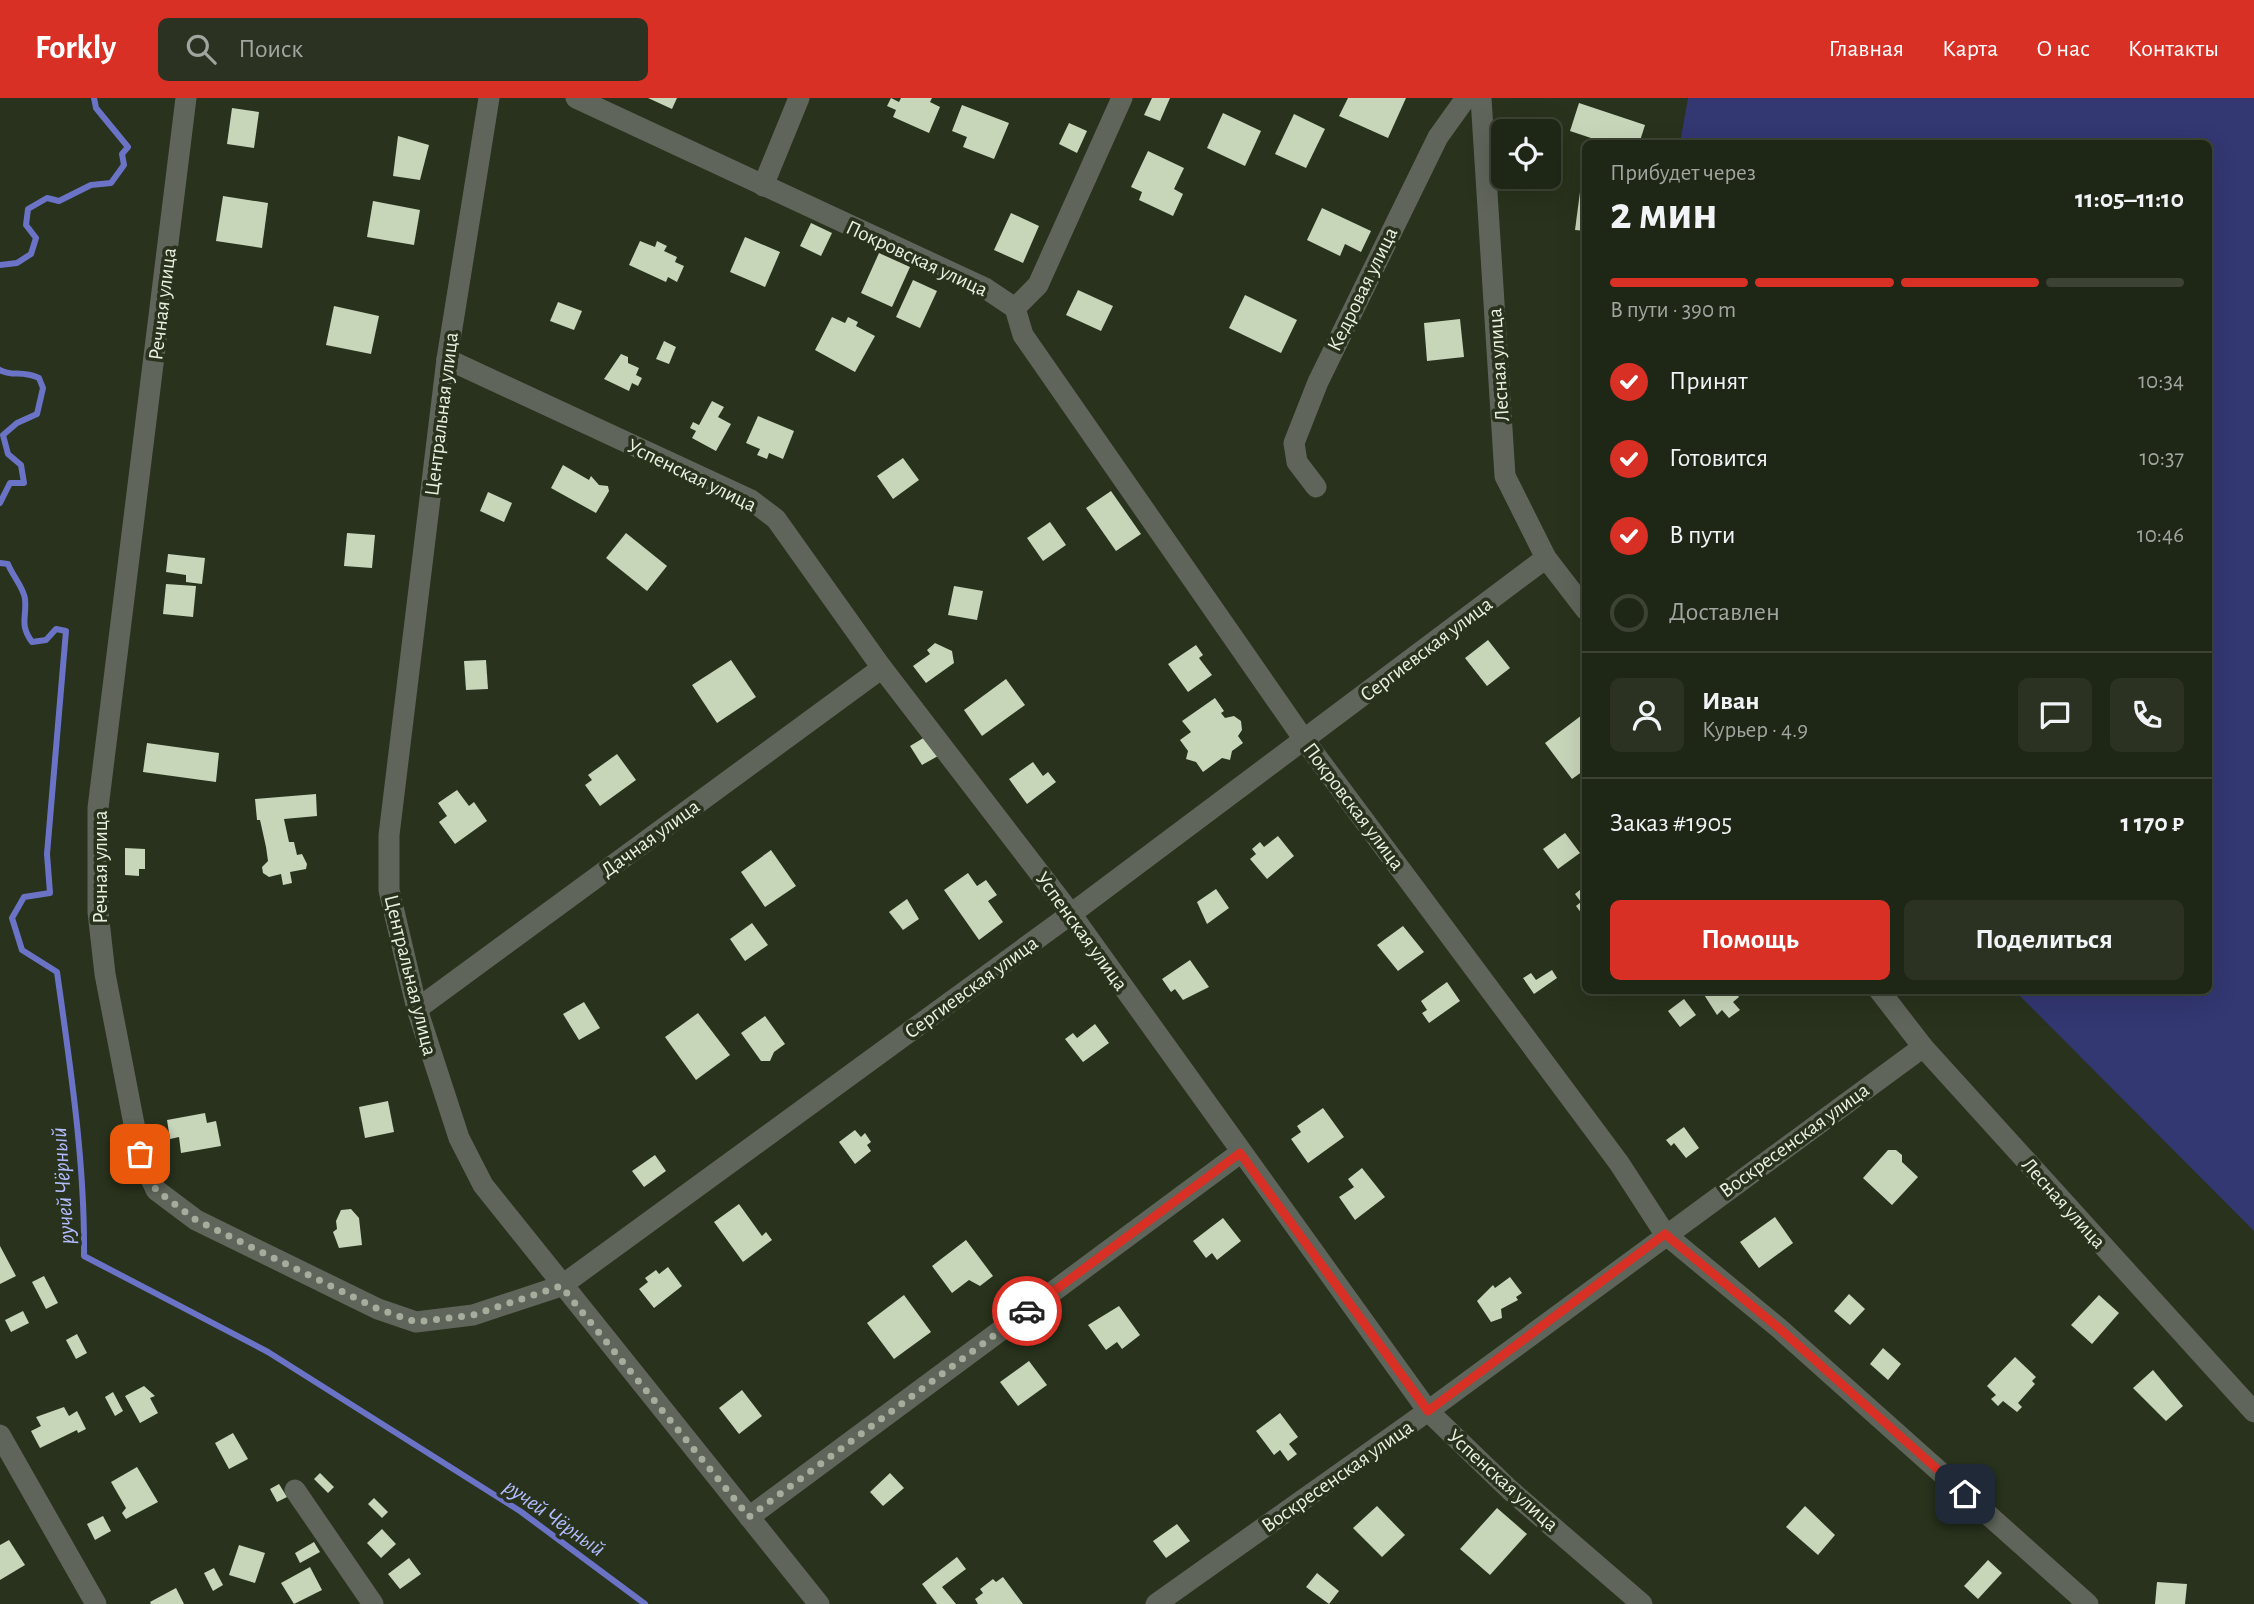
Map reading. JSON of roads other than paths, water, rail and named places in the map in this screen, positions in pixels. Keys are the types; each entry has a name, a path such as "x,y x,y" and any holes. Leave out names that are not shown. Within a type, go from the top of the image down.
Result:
{"street":[{"name":"Речная улица","path":"186,98 99,808 96,872 105,974 140,1154 156,1190 196,1220 378,1309 416,1322 473,1315 561,1286"},
{"name":"Центральная улица","path":"489,98 447,359 389,835 389,890 417,1009 459,1139 483,1185 561,1286 819,1604"},
{"name":"Покровская улица","path":"576,98 985,288 1015,308 1023,335 1305,741 1619,1163 1665,1234 1780,1329 2088,1604"},
{"path":"763,186 799,98"},
{"path":"1015,308 1038,285 1122,98"},
{"name":"Кедровая улица","path":"1316,487 1297,462 1294,443 1318,382 1426,160 1466,98"},
{"name":"Лесная улица","path":"1481,98 1505,477 1546,558 1582,605"},
{"name":"Успенская улица","path":"447,359 751,500 776,519 883,668 1072,914 1240,1153 1428,1411 1510,1490 1642,1604"},
{"name":"Сергиевская улица","path":"561,1286 1072,914 1546,558"},
{"name":"Дачная улица","path":"417,1009 883,668"},
{"name":"Лесная улица","path":"1882,994 1923,1047 2254,1412"},
{"name":"Воскресенская улица","path":"1156,1604 1428,1411 1665,1234 1923,1047"},
{"path":"749,1517 1240,1153"},
{"path":"0,1435 96,1604"},
{"path":"295,1490 373,1604"}],"waterway":[{"name":"ручей Чёрный","path":"0,265 17,263 31,254 36,238 26,225 28,209 47,198 59,201 91,185 111,183 124,165 122,154 128,147 96,108 94,98"},
{"name":"ручей Чёрный","path":"0,370 39,378 43,388 37,414 17,423 3,435 8,454 21,465 24,483 10,483 0,503"},
{"name":"ручей Чёрный","path":"0,563 8,564 22,590 25,599 25,625 32,642 46,640 56,629 66,631 47,854 50,893 24,897 12,918 22,950 57,972 79,1149 84,1256 268,1352 520,1511 645,1604"}]}
